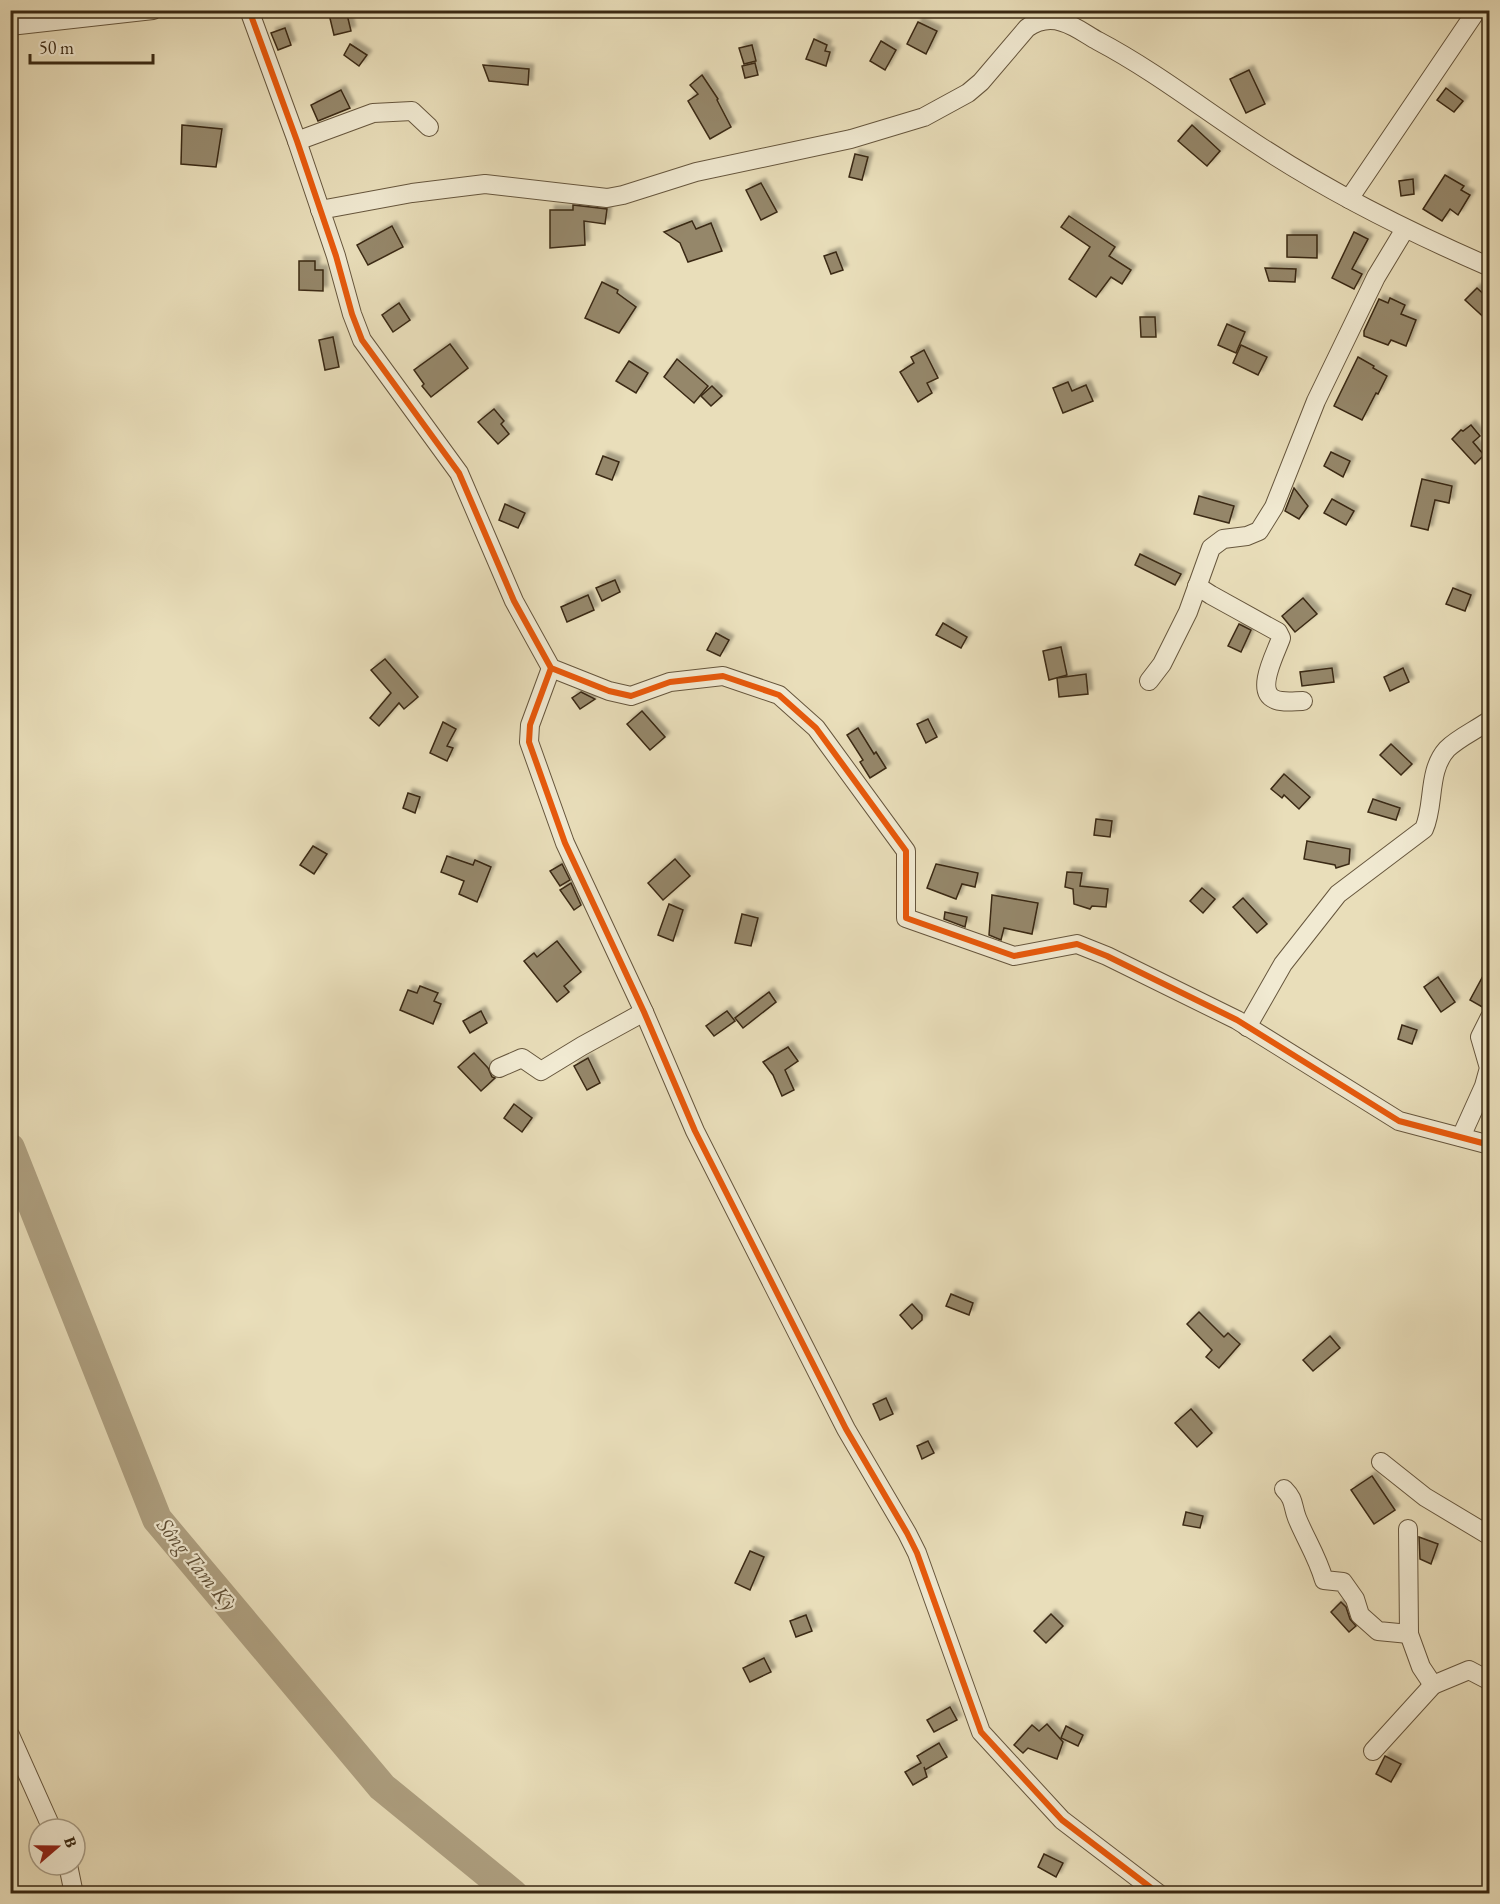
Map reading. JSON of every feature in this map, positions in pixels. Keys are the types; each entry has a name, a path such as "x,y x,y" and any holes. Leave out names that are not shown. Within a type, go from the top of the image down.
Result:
{"street":[{"path":"10,26 153,10"},
{"path":"249,10 297,141 362,340 459,472 514,602 551,668 609,691 631,696 670,682 723,676 779,695 816,728 906,851 906,918 1014,956 1077,944 1107,956 1247,1027 1399,1121 1490,1145"},
{"path":"1348,199 1477,10"},
{"path":"320,210 412,193 485,183 607,198 696,172 851,139 924,117 968,93 986,77 1034,17 1063,22 1118,51 1258,145 1348,199 1405,229 1490,267"},
{"path":"297,141 373,113 412,111 429,127"},
{"path":"1149,681 1162,664 1188,612 1211,548 1217,542 1229,537 1254,534 1259,531 1274,507 1316,401 1376,277 1405,229"},
{"path":"1197,586 1278,632 1281,638 1265,690 1276,700 1303,702"},
{"path":"551,668 530,725 529,742 565,843 645,1012 695,1131 846,1429 912,1544 981,1732 1062,1820 1159,1893"},
{"path":"1247,1027 1283,964 1338,894 1424,830 1429,819 1436,770 1440,759 1451,746 1490,720"},
{"path":"500,1068 522,1058 541,1071 645,1012"},
{"path":"1461,1137 1484,1086 1489,1068 1480,1037 1490,1017"},
{"path":"1381,1462 1425,1497 1490,1536"},
{"path":"1284,1489 1293,1498 1297,1517 1311,1545 1324,1580 1343,1582 1355,1599 1360,1615 1378,1631 1408,1634"},
{"path":"1408,1529 1408,1634 1421,1667 1433,1685"},
{"path":"1373,1751 1433,1685 1469,1670 1490,1681"},
{"path":"10,1734 47,1817"},
{"path":"71,1877 74,1893"}],"building":[{"path":"328,10 346,10 351,31 334,35"},
{"path":"918,22 937,31 926,54 907,44"},
{"path":"285,28 291,45 278,50 271,33"},
{"path":"814,39 827,45 825,51 830,52 826,66 806,59"},
{"path":"881,41 896,50 885,70 870,61"},
{"path":"350,44 367,55 359,66 344,55"},
{"path":"752,45 756,61 744,64 739,48"},
{"path":"755,63 758,75 745,78 742,66"},
{"path":"483,65 529,69 528,85 489,81"},
{"path":"1249,70 1265,104 1246,113 1230,79"},
{"path":"702,75 718,99 731,127 710,139 688,101 698,94 690,85"},
{"path":"1446,88 1463,101 1454,112 1437,100"},
{"path":"341,90 350,108 318,121 311,105"},
{"path":"182,125 222,129 216,167 181,164"},
{"path":"1192,125 1220,151 1207,166 1178,141"},
{"path":"855,154 868,157 862,180 849,177"},
{"path":"1445,175 1464,186 1461,190 1470,195 1458,215 1450,209 1442,221 1423,209"},
{"path":"1413,179 1414,194 1401,196 1399,181"},
{"path":"761,183 777,212 761,220 746,190"},
{"path":"573,205 607,209 605,224 584,221 585,245 550,248 550,210 573,210"},
{"path":"1069,216 1115,247 1109,256 1131,270 1122,284 1111,277 1096,297 1069,279 1090,247 1061,227"},
{"path":"692,221 696,229 711,223 722,251 688,262 680,243 664,232"},
{"path":"392,226 403,247 368,265 357,245"},
{"path":"1354,232 1368,239 1352,269 1362,274 1354,289 1332,278"},
{"path":"1287,235 1317,235 1317,258 1287,257"},
{"path":"836,252 843,270 831,274 824,256"},
{"path":"299,261 315,261 315,270 323,270 323,291 299,290"},
{"path":"1265,268 1296,269 1295,282 1269,281"},
{"path":"602,282 618,290 617,293 636,307 619,333 585,318"},
{"path":"1477,288 1490,300 1490,323 1465,300"},
{"path":"1390,298 1405,305 1401,314 1416,320 1406,346 1391,340 1388,345 1364,336 1364,331 1379,299 1388,303"},
{"path":"399,303 410,320 393,332 382,315"},
{"path":"1140,317 1155,317 1156,337 1141,337"},
{"path":"1227,324 1245,332 1236,353 1218,345"},
{"path":"333,337 339,367 325,370 319,340"},
{"path":"450,344 468,368 431,397 414,370"},
{"path":"1241,345 1267,357 1258,375 1233,363"},
{"path":"924,350 938,378 927,383 932,393 918,402 900,372 914,363 911,357"},
{"path":"1358,357 1387,376 1362,420 1334,406"},
{"path":"677,359 708,386 694,403 664,377"},
{"path":"629,361 648,373 636,393 616,381"},
{"path":"1068,382 1072,391 1086,385 1093,401 1063,413 1053,388"},
{"path":"712,386 722,396 711,406 701,396"},
{"path":"494,409 504,421 501,424 509,434 498,444 478,422"},
{"path":"1471,425 1480,436 1473,442 1484,455 1475,464 1452,439 1461,430"},
{"path":"1331,452 1350,461 1343,477 1324,466"},
{"path":"603,456 619,462 612,480 596,474"},
{"path":"1422,479 1452,486 1449,503 1435,500 1428,530 1411,526"},
{"path":"1294,488 1308,506 1299,519 1285,511"},
{"path":"1199,496 1234,506 1229,523 1194,514"},
{"path":"1332,499 1354,511 1346,525 1324,513"},
{"path":"505,504 525,513 518,528 499,520"},
{"path":"1140,554 1181,574 1175,585 1135,565"},
{"path":"615,580 620,592 602,601 596,588"},
{"path":"1453,588 1471,595 1465,611 1446,604"},
{"path":"588,595 594,610 567,622 561,607"},
{"path":"1303,598 1317,614 1295,632 1282,616"},
{"path":"943,623 967,637 961,648 936,635"},
{"path":"1239,624 1251,630 1241,652 1228,646"},
{"path":"716,633 729,640 720,656 707,650"},
{"path":"1061,647 1067,675 1049,680 1043,651"},
{"path":"385,659 418,697 404,709 399,703 379,726 370,718 391,693 371,670"},
{"path":"1332,668 1334,682 1302,686 1300,672"},
{"path":"1403,668 1409,682 1390,691 1384,677"},
{"path":"1086,674 1088,694 1059,697 1057,678"},
{"path":"581,692 595,699 580,709 572,698"},
{"path":"642,711 665,737 650,750 627,724"},
{"path":"928,719 937,737 926,743 917,724"},
{"path":"443,722 456,729 447,746 453,748 447,761 430,753"},
{"path":"858,728 874,754 876,752 886,768 870,778 860,762 863,760 847,735"},
{"path":"1391,744 1412,764 1401,775 1380,755"},
{"path":"1284,774 1310,797 1299,809 1284,795 1282,798 1271,789"},
{"path":"408,793 420,797 415,813 403,808"},
{"path":"1373,799 1400,808 1396,820 1368,812"},
{"path":"1096,819 1112,821 1110,837 1094,835"},
{"path":"1307,841 1350,849 1349,864 1336,868 1335,865 1304,859"},
{"path":"313,846 327,854 314,874 300,865"},
{"path":"447,856 473,865 475,860 491,867 477,902 459,894 464,881 441,872"},
{"path":"675,859 690,876 663,900 648,883"},
{"path":"562,864 570,880 560,886 550,871"},
{"path":"936,864 978,873 975,887 962,884 956,899 927,888"},
{"path":"1067,872 1082,873 1080,886 1108,889 1106,907 1092,906 1090,909 1074,904 1073,889 1065,887"},
{"path":"571,883 581,905 574,910 560,890"},
{"path":"1202,888 1215,899 1203,913 1190,901"},
{"path":"992,895 1038,903 1032,934 1004,928 1001,940 989,935"},
{"path":"1243,898 1267,924 1257,933 1233,907"},
{"path":"669,904 683,910 673,941 658,935"},
{"path":"945,912 967,917 965,927 944,919"},
{"path":"742,914 758,918 751,946 735,943"},
{"path":"557,941 581,972 564,986 569,992 557,1002 524,961 534,953 537,957"},
{"path":"1490,963 1490,997 1484,1008 1470,1000"},
{"path":"1438,977 1455,1002 1441,1012 1424,987"},
{"path":"420,986 438,993 434,1001 441,1004 433,1024 400,1010 408,990 417,993"},
{"path":"769,992 776,1002 743,1028 735,1018"},
{"path":"481,1011 487,1023 470,1033 463,1021"},
{"path":"727,1011 735,1021 714,1036 706,1026"},
{"path":"1402,1025 1417,1030 1412,1044 1398,1039"},
{"path":"788,1047 798,1061 785,1070 794,1090 782,1096 773,1075 763,1062"},
{"path":"474,1053 495,1078 481,1091 458,1067"},
{"path":"588,1058 600,1083 587,1090 574,1066"},
{"path":"514,1104 532,1118 522,1132 504,1118"},
{"path":"951,1294 973,1303 969,1315 946,1306"},
{"path":"912,1304 922,1315 922,1320 912,1329 900,1315"},
{"path":"1199,1312 1224,1337 1228,1333 1240,1344 1219,1368 1206,1357 1212,1350 1187,1324"},
{"path":"1330,1336 1340,1348 1313,1371 1303,1360"},
{"path":"886,1398 893,1414 880,1420 873,1404"},
{"path":"1191,1409 1212,1433 1197,1447 1175,1423"},
{"path":"928,1441 934,1453 922,1459 917,1446"},
{"path":"1372,1476 1395,1510 1374,1524 1351,1490"},
{"path":"1186,1512 1203,1516 1200,1528 1183,1525"},
{"path":"1419,1537 1438,1544 1431,1564 1420,1559"},
{"path":"750,1551 764,1557 750,1590 735,1583"},
{"path":"1341,1602 1356,1626 1349,1632 1331,1612"},
{"path":"1051,1614 1063,1626 1046,1643 1034,1631"},
{"path":"806,1615 812,1631 796,1637 790,1621"},
{"path":"764,1658 771,1672 750,1682 743,1668"},
{"path":"950,1707 957,1720 934,1732 927,1720"},
{"path":"1047,1724 1063,1742 1057,1759 1028,1748 1023,1753 1014,1745 1032,1725 1039,1731"},
{"path":"1066,1726 1083,1735 1078,1746 1061,1738"},
{"path":"939,1743 947,1757 925,1770 924,1767 927,1777 913,1785 905,1772 921,1763 917,1756"},
{"path":"1385,1756 1401,1764 1391,1782 1376,1774"},
{"path":"1044,1854 1063,1863 1056,1877 1038,1867"}],"waterway":[{"name":"Sông Tam Kỳ","path":"10,1148 157,1519 382,1787 513,1894"}],"cycle path":[{"path":"249,10 297,141 362,340 459,473 514,601 551,668 609,691 631,696 670,682 723,676 779,695 816,728 906,851 906,918 1014,956 1077,944 1107,956 1237,1020 1399,1121 1490,1145"},
{"path":"551,668 530,725 529,742 565,843 644,1012 695,1131 846,1429 917,1553 981,1732 1062,1820 1159,1894"}]}
